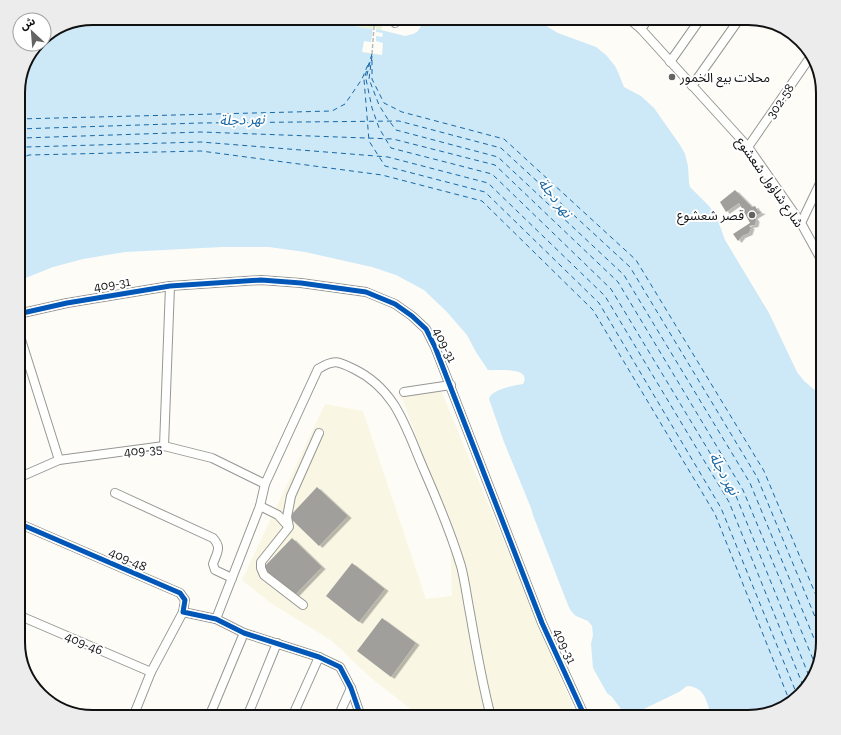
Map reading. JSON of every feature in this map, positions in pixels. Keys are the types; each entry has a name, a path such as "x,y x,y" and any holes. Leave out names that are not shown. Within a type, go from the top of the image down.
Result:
{"street":[{"name":"شارع شاؤول شعشوع","path":"636,25 748,147 801,224 816,251"},
{"path":"641,29 644,25"},
{"path":"670,62 696,25"},
{"path":"692,86 735,25"},
{"name":"302-58","path":"748,147 808,61"},
{"path":"801,224 816,192"},
{"name":"409-31","path":"25,312 67,303 170,286 261,280 301,283 366,292 382,297 412,316 426,329 435,347 542,623 582,710"},
{"path":"164,446 170,286"},
{"path":"25,352 59,460"},
{"path":"216,618 260,506 265,484 318,369 328,363 340,362 364,373 388,394 407,429 450,530 461,568 489,710"},
{"path":"404,392 451,385"},
{"path":"303,605 264,575 261,568 262,562 289,527 287,517 291,496 319,433"},
{"name":"409-35","path":"25,475 59,460 164,446 212,458 265,484"},
{"path":"115,493 213,538 218,543 219,548 213,564 215,570 232,578"},
{"path":"260,506 278,515 289,527"},
{"name":"409-48","path":"25,526 180,593 185,600 183,612"},
{"path":"136,710 150,672 183,612 216,618 244,633 320,657 340,667 351,688 359,710"},
{"name":"409-46","path":"25,617 150,672"},
{"path":"211,710 244,633"},
{"path":"249,710 277,644"},
{"path":"295,710 320,657"},
{"path":"341,710 351,688"}],"path":[{"path":"372,54 374,27 376,25"}],"shaded area":[{"path":"440,388 574,710 412,710 371,678 332,641 269,602 242,580 325,404 363,411 426,599 452,596 450,530 401,395"}],"green space":[{"path":"350,25 382,25 381,30"}],"water":[{"name":"نهر دجلة","path":"94,25 350,25 381,30 405,36 417,32 421,25 545,25 558,33 596,47 606,55 615,66 624,87 641,96 654,108 680,145 685,154 688,166 690,187 716,215 725,240 769,313 797,372 804,381 816,391 816,642 815,655 811,668 796,690 774,705 761,709 709,710 702,692 693,687 687,686 679,692 642,710 622,710 607,693 593,668 591,644 593,635 592,626 588,621 576,616 568,605 504,442 489,399 493,393 523,384 525,378 523,374 518,372 488,370 467,335 447,312 424,290 396,275 372,267 305,252 269,247 222,247 125,252 83,259 53,267 25,278 25,89 27,76 32,63 39,52 52,52 52,39 59,34 71,29 80,26"}],"pier":[{"path":"373,27 376,27 376,32 383,33 382,37 376,36 376,41 383,43 382,55 362,52 364,41 371,42"}],"building":[{"name":"قصر شعشوع","path":"735,190 752,207 755,206 758,211 762,212 754,217 756,220 755,225 749,226 751,227 749,233 742,236 738,241 733,234 750,223 739,203 726,212 720,202"},
{"path":"317,487 348,516 319,546 289,517"},
{"path":"292,538 322,567 293,597 263,568"},
{"path":"352,563 385,589 359,622 326,596"},
{"path":"382,618 416,643 391,677 357,651"}],"ferry route":[{"path":"372,54 364,79 369,141 385,166 485,192 599,303 721,508 795,691"},
{"path":"372,56 369,79 379,105 396,130 498,157 624,275 750,483 816,643"},
{"path":"372,60 372,79 384,103 402,112 504,139 636,260 764,471 816,595"},
{"path":"25,119 332,111 345,104 362,79 369,62"},
{"path":"370,62 366,79 372,108 379,128 391,148 492,174 611,289 736,496 808,673"},
{"path":"25,129 200,123 399,121 501,148 630,267 757,477 816,619"},
{"path":"25,138 201,132 393,139 495,165 618,282 743,490 813,660"},
{"path":"25,147 201,142 388,157 488,183 605,296 729,502 802,683"},
{"path":"25,156 29,155 201,151 382,175 482,201 593,310 715,514 788,697"}],"cycle path":[{"path":"25,312 67,303 170,286 261,280 301,283 366,292 395,304 412,316 426,329 435,347 542,623 582,710"},
{"path":"25,526 180,593 185,600 183,612 216,619 244,633 319,657 340,667 351,688 359,710"}],"place":[{"name":"محلات بيع الخمور","path":"672,77"},
{"name":"قصر شعشوع","path":"752,215"}]}
